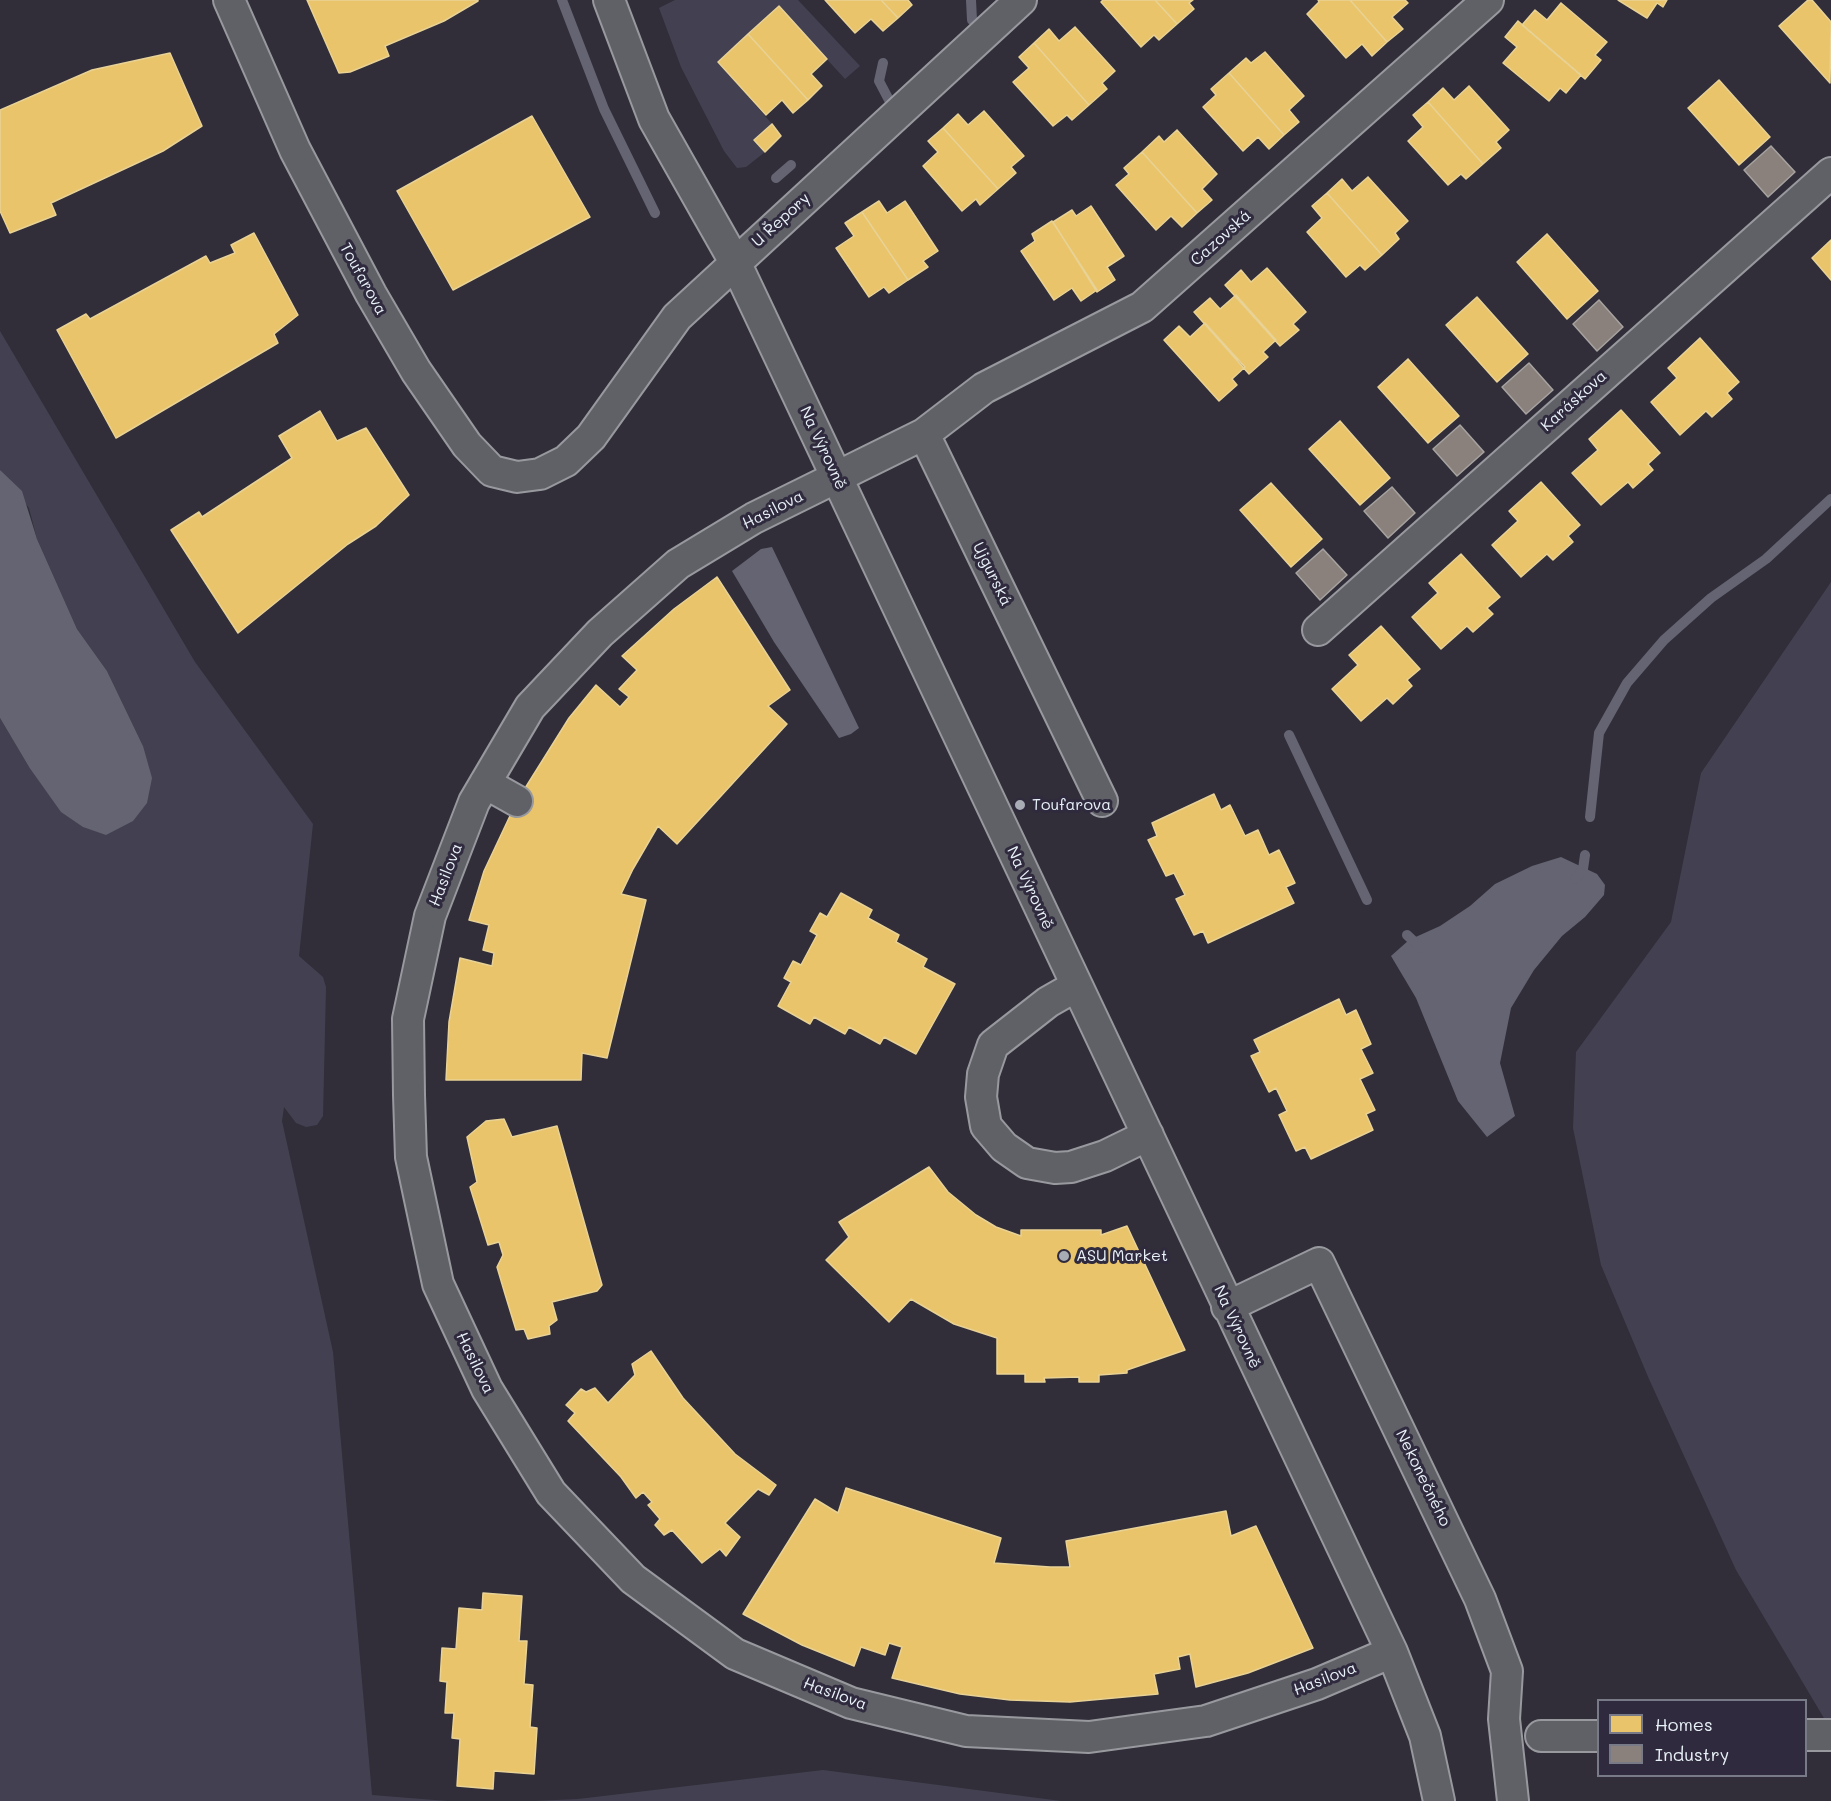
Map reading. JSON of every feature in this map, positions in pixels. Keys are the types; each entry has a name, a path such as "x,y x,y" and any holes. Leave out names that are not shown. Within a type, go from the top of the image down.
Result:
{"street":[{"name":"Toufarova","path":"229,0 295,150 371,294 416,371 467,446 492,471 517,477 540,474 566,462"},
{"name":"Na Výrovně","path":"609,0 654,119 735,262 1392,1652 1425,1736 1436,1795"},
{"name":"U Řepory","path":"566,462 591,438 677,317 1021,0"},
{"name":"Cazovská","path":"924,434 984,388 1142,308 1488,0"},
{"name":"Karáskova","path":"1318,630 1831,173"},
{"path":"837,477 924,434"},
{"name":"Ujgurská","path":"924,434 1102,801"},
{"name":"Hasilova","path":"837,477 754,518 678,564 600,633 530,707 474,802 430,916 408,1019 411,1157 438,1284 487,1389 551,1493 633,1579 735,1654 851,1703 966,1731 1089,1737 1206,1721 1317,1684 1392,1652"},
{"path":"485,783 517,801"},
{"path":"1076,986 1048,1002 993,1045 983,1074 981,1097 986,1126 1004,1147 1027,1163 1054,1168 1071,1167 1105,1156 1148,1135"},
{"name":"Nekonečného","path":"1227,1307 1319,1263 1480,1599 1507,1671 1504,1719 1513,1801"},
{"path":"1807,1735 1831,1735"},
{"path":"1541,1736 1597,1736"}],"shaded area":[{"path":"675,0 798,0 860,66 845,79 778,6 718,62 772,124 755,140 765,152 746,167 737,168 724,151 681,67 659,8"},
{"path":"0,331 195,662 313,824 299,956 323,977 326,987 323,1116 317,1125 306,1127 296,1123 284,1107 282,1121 333,1352 372,1795 447,1801 0,1801 0,718 29,767 143,746 107,671 77,629 37,539 29,508 0,470"},
{"path":"1831,582 1831,1730 1736,1570 1649,1379 1601,1265 1573,1128 1576,1052 1671,922 1701,773"},
{"path":"823,1770 1061,1801 534,1801 578,1799"}],"water":[{"path":"0,470 22,491 37,539 77,629 107,671 143,746 152,778 147,803 133,821 106,835 83,827 61,812 29,767 0,718"},
{"path":"772,547 859,728 851,734 839,738 774,642 732,571 761,549"},
{"path":"1561,857 1597,874 1605,885 1604,895 1585,917 1562,936 1534,970 1511,1008 1500,1063 1515,1116 1487,1137 1458,1101 1416,998 1391,956 1409,940 1440,926 1470,906 1495,884 1532,866"}],"building: Homes":[{"path":"307,0 478,1 444,21 385,46 389,56 350,72 339,73"},
{"path":"825,0 881,0 898,18 883,31 871,19 855,33"},
{"path":"881,0 908,0 912,5 898,18"},
{"path":"1103,0 1155,0 1177,24 1159,40 1154,35 1141,47 1101,2"},
{"path":"1155,0 1193,0 1189,3 1194,9 1177,24"},
{"path":"1318,0 1350,0 1387,42 1372,56 1362,44 1346,58 1307,14 1319,2"},
{"path":"1350,0 1405,0 1408,3 1392,17 1403,29 1387,42"},
{"path":"1618,0 1667,0 1663,7 1657,3 1647,18"},
{"path":"1808,0 1812,0 1831,22 1830,83 1779,26"},
{"path":"1561,3 1607,42 1595,55 1601,60 1585,79 1522,25 1535,10 1547,20"},
{"path":"779,6 827,59 811,74 822,86 808,100 748,34"},
{"path":"1518,21 1581,75 1566,93 1560,88 1549,101 1503,63 1517,47 1505,37"},
{"path":"1075,27 1115,71 1102,83 1107,89 1089,105 1034,43 1049,29 1059,41"},
{"path":"748,34 808,100 793,113 782,100 766,115 718,62"},
{"path":"1034,43 1089,105 1072,120 1067,115 1053,126 1013,82 1029,68 1019,57"},
{"path":"1265,52 1304,96 1289,110 1299,122 1284,135 1229,73 1246,58 1251,63"},
{"path":"170,53 202,126 163,151 51,203 56,215 10,233 0,211 0,110 92,70"},
{"path":"1229,73 1284,135 1269,149 1258,137 1243,151 1203,107 1216,95 1211,89"},
{"path":"1719,80 1770,137 1739,165 1688,108"},
{"path":"1469,86 1509,130 1496,142 1501,148 1483,164 1428,102 1443,88 1454,100"},
{"path":"1428,102 1483,164 1466,179 1461,174 1448,185 1408,141 1423,127 1413,115"},
{"path":"984,111 1024,156 1011,167 1016,173 998,189 943,128 958,114 968,125"},
{"path":"532,116 590,217 453,290 397,191"},
{"path":"772,124 781,136 765,152 754,140"},
{"path":"943,128 998,189 980,205 976,199 962,211 923,166 938,152 928,141"},
{"path":"1177,130 1217,174 1202,189 1212,200 1197,213 1142,152 1159,136 1164,142"},
{"path":"1142,152 1197,213 1182,227 1171,216 1156,230 1116,185 1129,174 1124,168"},
{"path":"1368,177 1408,221 1395,233 1399,239 1382,255 1327,193 1342,179 1352,191"},
{"path":"1327,193 1382,255 1365,270 1360,265 1346,277 1307,232 1322,218 1312,206"},
{"path":"879,201 887,213 905,201 938,251 923,261 928,267 908,280 862,212"},
{"path":"1091,206 1124,256 1107,267 1115,280 1097,292 1053,222 1072,210 1076,216"},
{"path":"862,212 908,280 889,293 884,287 869,297 836,248 854,236 845,223"},
{"path":"1052,221 1097,290 1081,301 1072,288 1054,300 1021,251 1035,241 1032,234"},
{"path":"254,233 298,315 274,334 278,343 116,438 57,330 86,314 90,319 206,256 210,263 235,253 231,245"},
{"path":"1547,234 1598,291 1567,319 1517,262"},
{"path":"1831,240 1831,280 1812,258"},
{"path":"1267,268 1306,312 1293,324 1299,330 1280,346 1225,285 1241,270 1251,282"},
{"path":"1236,295 1276,340 1263,352 1268,357 1249,374 1194,312 1210,298 1220,309"},
{"path":"1477,297 1528,354 1497,382 1446,325"},
{"path":"1205,323 1245,367 1232,379 1237,385 1219,401 1164,340 1179,326 1190,337"},
{"path":"1700,338 1739,382 1727,393 1732,399 1712,417 1706,411 1680,435 1651,402 1677,378 1668,368"},
{"path":"1408,359 1459,416 1428,443 1378,387"},
{"path":"1621,410 1660,453 1648,464 1653,470 1633,488 1628,482 1601,505 1572,473 1598,450 1589,439"},
{"path":"320,411 337,441 366,428 409,495 376,526 348,544 238,633 171,530 199,512 202,517 292,458 279,436"},
{"path":"1340,421 1390,478 1360,505 1309,449"},
{"path":"1541,482 1580,525 1568,536 1573,542 1553,560 1547,554 1521,577 1492,545 1518,521 1509,511"},
{"path":"1271,483 1322,539 1291,567 1240,510"},
{"path":"1461,554 1500,597 1487,608 1493,614 1473,632 1467,626 1441,649 1412,617 1438,593 1429,583"},
{"path":"717,577 790,690 768,706 787,724 677,844 658,826 633,869 621,894 646,900 607,1058 582,1053 581,1080 446,1080 449,1022 460,958 492,966 494,953 483,950 489,925 469,920 484,871 517,801 569,718 596,685 620,707 629,697 619,689 637,670 622,656 674,609"},
{"path":"1381,626 1420,669 1407,680 1412,686 1393,704 1387,698 1361,721 1332,689 1358,665 1349,655"},
{"path":"1214,794 1221,810 1230,805 1245,836 1258,830 1269,855 1279,850 1295,883 1286,887 1294,903 1208,943 1203,931 1194,935 1176,899 1185,895 1174,873 1166,876 1148,840 1157,836 1152,823"},
{"path":"841,893 872,910 868,918 899,935 896,942 927,959 923,967 955,984 916,1054 884,1037 880,1044 849,1027 845,1034 814,1017 810,1024 778,1006 791,982 784,978 793,961 801,965 817,935 810,931 820,913 827,917"},
{"path":"1339,999 1346,1015 1356,1010 1371,1044 1361,1049 1373,1073 1360,1079 1375,1110 1366,1114 1373,1130 1311,1159 1305,1147 1296,1151 1279,1115 1287,1111 1276,1088 1269,1092 1251,1056 1260,1052 1254,1040"},
{"path":"504,1119 512,1137 557,1126 602,1285 597,1291 552,1302 557,1320 549,1326 550,1334 528,1339 524,1329 516,1330 497,1267 503,1255 499,1242 488,1245 470,1187 477,1182 467,1137 486,1121"},
{"path":"929,1167 948,1192 976,1215 996,1227 1021,1236 1021,1230 1101,1230 1101,1235 1127,1226 1185,1350 1127,1370 1127,1373 1099,1375 1099,1382 1079,1382 1079,1377 1044,1378 1045,1382 1025,1382 1025,1374 997,1374 997,1338 954,1324 911,1299 889,1322 826,1260 849,1237 839,1222"},
{"path":"651,1351 683,1398 735,1454 776,1485 769,1495 758,1489 725,1523 740,1537 726,1556 720,1549 702,1563 672,1530 664,1535 655,1525 660,1519 648,1505 652,1502 643,1492 636,1498 621,1477 568,1421 575,1413 566,1405 581,1389 586,1392 595,1388 608,1403 635,1375 632,1364"},
{"path":"846,1488 1001,1538 994,1563 1050,1567 1070,1567 1066,1541 1226,1511 1231,1536 1256,1526 1313,1648 1248,1673 1196,1687 1190,1654 1178,1657 1180,1669 1154,1674 1158,1694 1070,1702 1010,1700 960,1694 892,1678 902,1647 889,1643 885,1655 861,1647 854,1666 802,1645 743,1614 815,1499 838,1513"},
{"path":"483,1593 522,1596 519,1641 527,1641 524,1684 533,1685 530,1727 537,1728 534,1774 494,1771 493,1789 457,1786 460,1739 452,1738 454,1713 445,1713 447,1682 440,1681 442,1648 456,1649 459,1608 482,1610"}],"building: Industry":[{"path":"1771,146 1795,172 1768,197 1744,170"},
{"path":"1599,300 1623,327 1597,351 1573,324"},
{"path":"1529,363 1553,390 1526,414 1502,387"},
{"path":"1460,425 1484,452 1457,476 1433,449"},
{"path":"1392,487 1415,513 1388,538 1364,511"},
{"path":"1323,549 1347,575 1320,600 1296,573"}],"waterway":[{"path":"562,0 604,109 655,213"},
{"path":"971,0 972,20"},
{"path":"883,63 879,81 889,100"},
{"path":"776,178 791,165"},
{"path":"1590,817 1599,733 1627,683 1664,640 1711,598 1766,559 1831,499"},
{"path":"1289,735 1367,900"},
{"path":"1575,879 1583,869 1585,855"},
{"path":"1407,935 1421,948"}],"place":[{"name":"Toufarova","path":"1020,805"},
{"name":"ASU Market","path":"1064,1256"}]}
